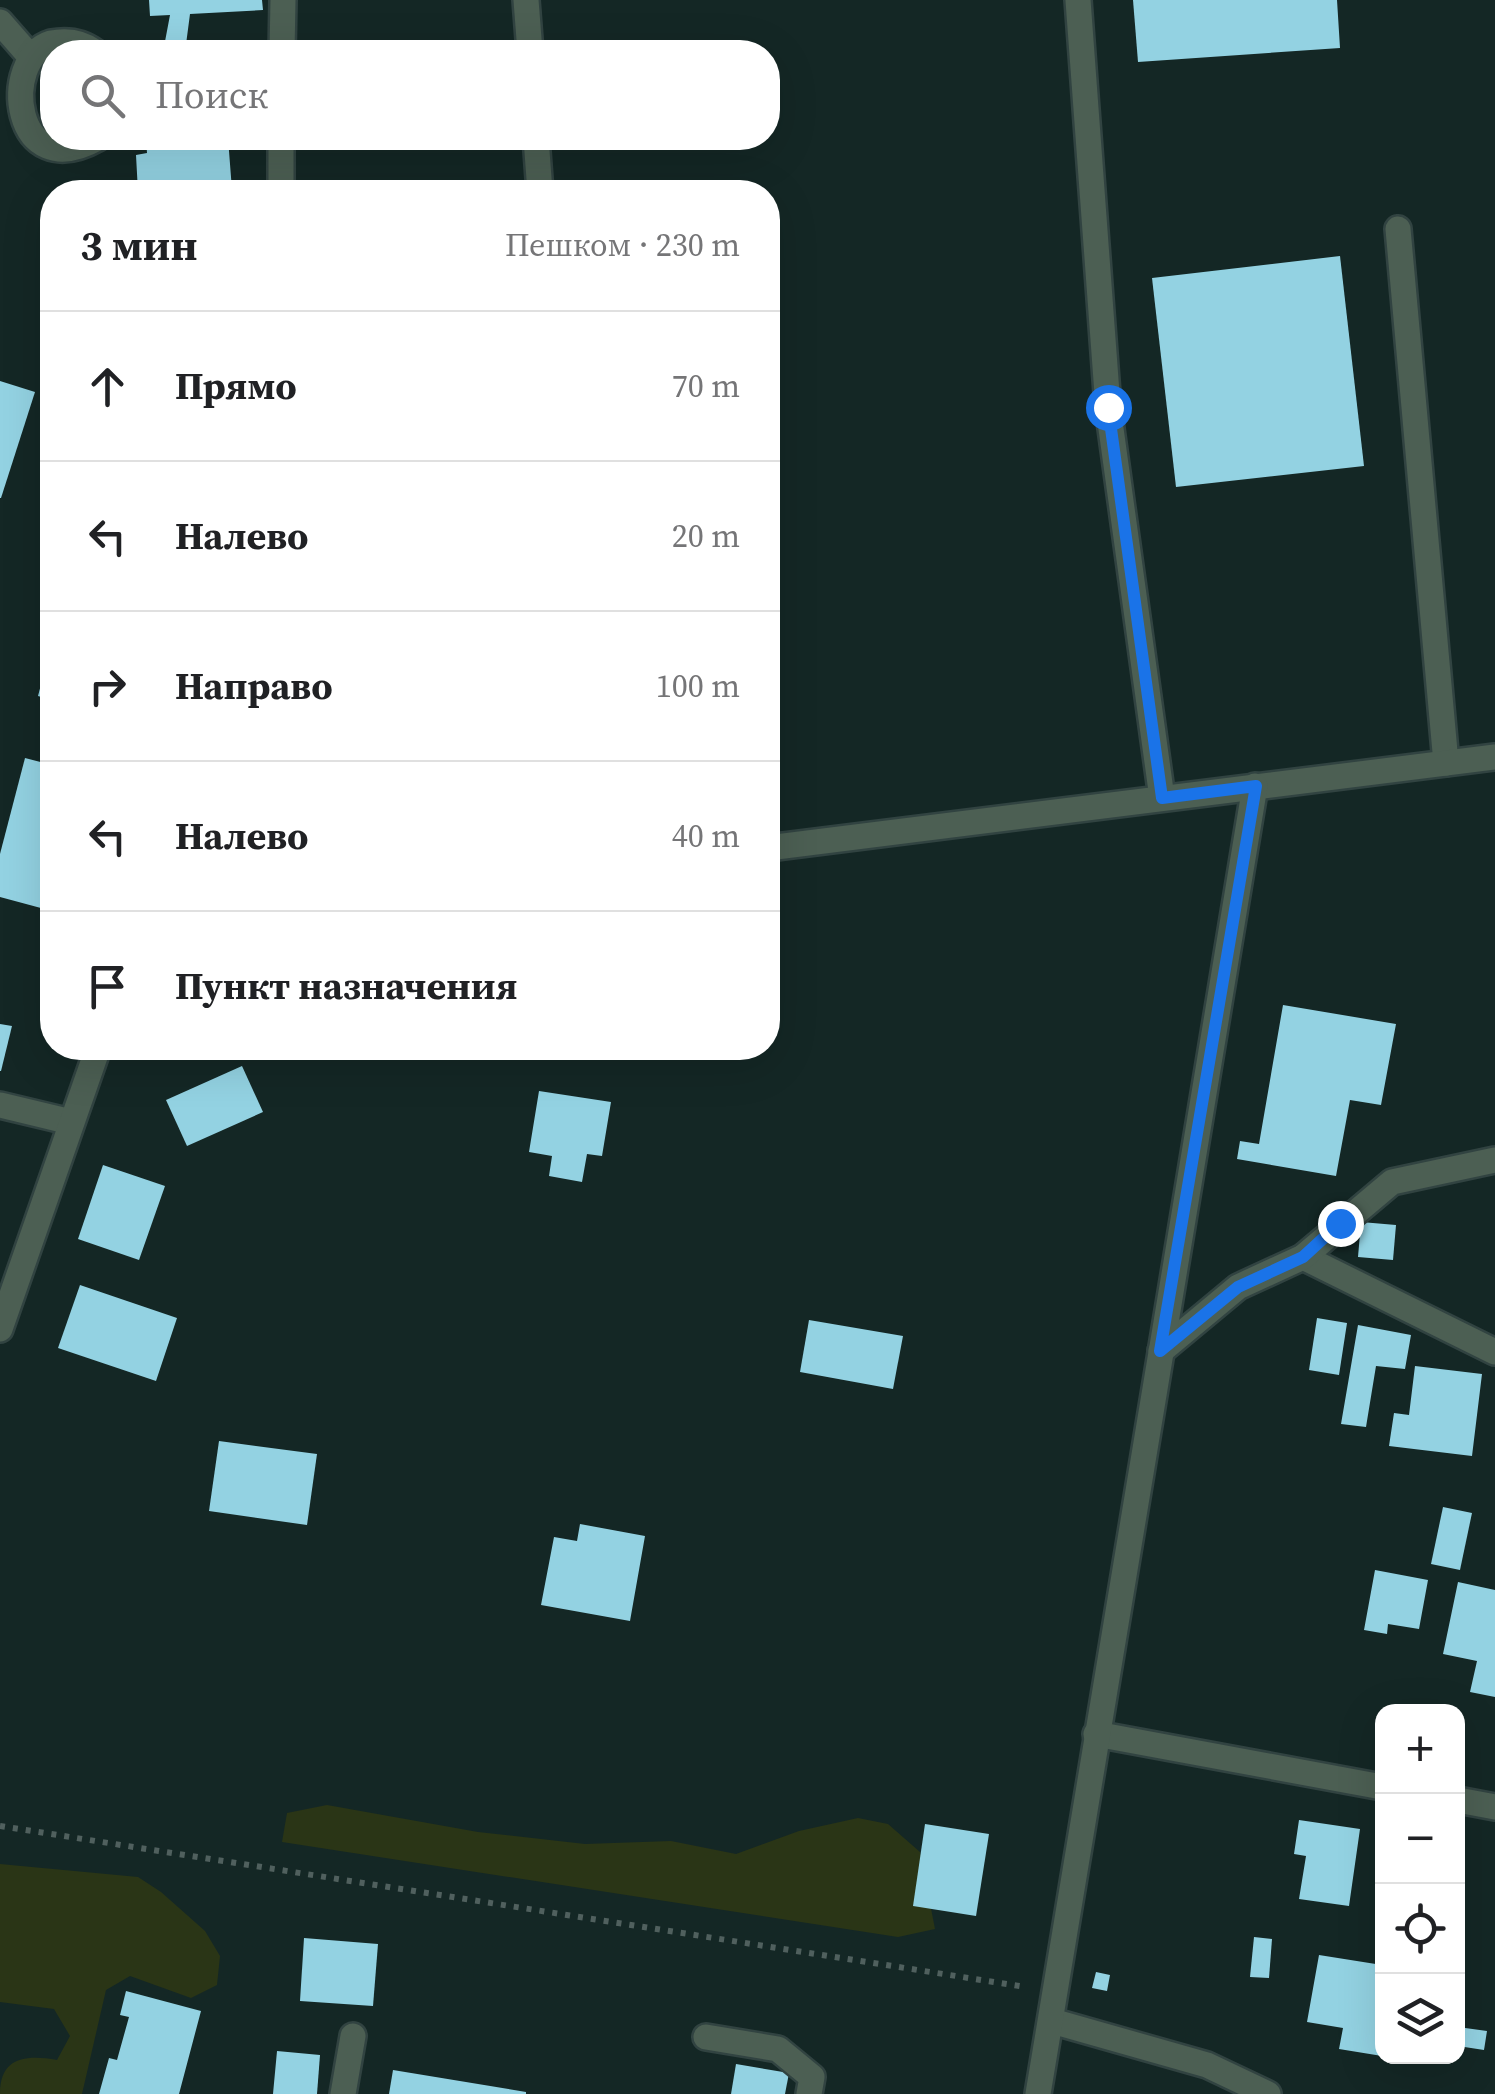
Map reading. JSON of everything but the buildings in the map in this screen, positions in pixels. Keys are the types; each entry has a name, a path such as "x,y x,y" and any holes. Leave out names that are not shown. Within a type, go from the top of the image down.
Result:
{"street":[{"path":"282,40 283,0"},
{"path":"526,0 529,40"},
{"path":"1078,0 1108,407 1162,798"},
{"path":"0,22 28,54"},
{"path":"40,47 28,54 15,70 8,91 11,110 22,131 40,145"},
{"path":"281,180 282,150"},
{"path":"537,150 539,180"},
{"path":"1398,228 1446,762"},
{"path":"780,846 1495,756"},
{"path":"1038,2094 1256,786"},
{"path":"0,1329 94,1060"},
{"path":"0,1105 71,1122"},
{"path":"1160,1351 1238,1287 1303,1257 1392,1182 1495,1160"},
{"path":"1303,1257 1495,1352"},
{"path":"1096,1734 1375,1786"},
{"path":"1465,1801 1495,1807"},
{"path":"1052,2021 1207,2066 1268,2094"},
{"path":"343,2094 352,2036"},
{"path":"706,2038 778,2049 812,2076 809,2094"}],"path":[{"path":"0,1826 1057,1992"}],"green space":[{"path":"327,1805 478,1832 585,1844 671,1841 736,1854 799,1831 858,1818 888,1824 920,1852 935,1929 898,1937 282,1842 287,1813"},
{"path":"0,1864 138,1877 205,1931 220,1956 217,1985 191,1998 130,1976 106,1990 82,2094 0,2094 1,2081 10,2065 35,2058 57,2060 70,2036 54,2009 0,2002"}],"route":[{"path":"1108,407 1162,798 1256,786 1160,1351 1238,1287 1303,1257 1340,1223"}]}
